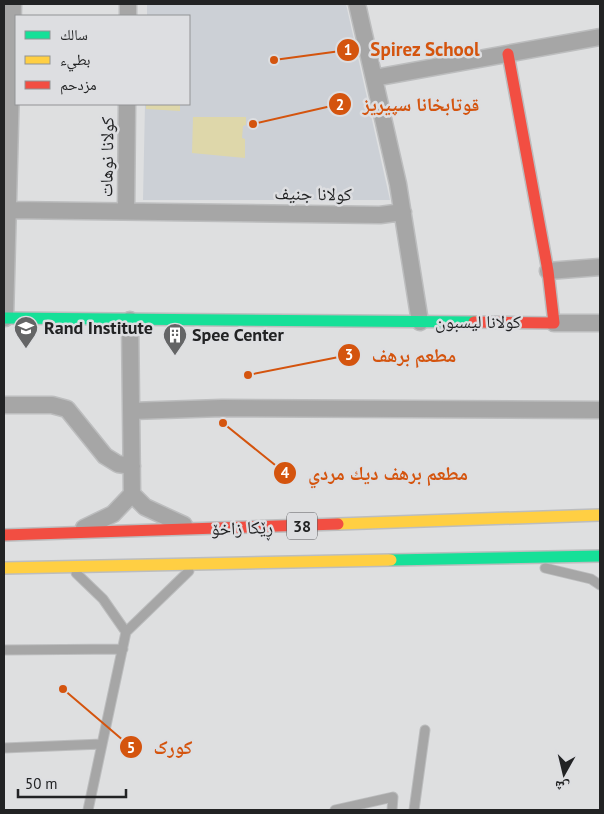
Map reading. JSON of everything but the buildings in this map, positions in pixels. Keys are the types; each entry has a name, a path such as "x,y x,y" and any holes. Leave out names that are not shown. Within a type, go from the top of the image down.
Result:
{"main road":[{"path":"508,54 548,271 554,323"},
{"name":"كولانا ليسبون","path":"5,318 554,323"},
{"path":"557,516 600,509"},
{"name":"ڕێکا زاخۆ","path":"4,535 600,516"},
{"name":"ڕێکا زاخۆ","path":"4,568 600,556"},
{"path":"557,557 600,563"}],"street":[{"path":"5,318 9,210 8,54 13,4"},
{"path":"357,4 398,184 420,322"},
{"path":"374,78 600,37"},
{"name":"كولانا نوهات","path":"126,211 127,105"},
{"name":"كولانا جنيف","path":"9,210 380,215 403,212"},
{"path":"548,271 600,267"},
{"path":"72,534 113,514 132,494 130,320"},
{"path":"554,323 600,323"},
{"path":"4,405 52,405 67,409 105,456 118,464 132,466"},
{"path":"131,411 222,408 600,410"},
{"path":"132,494 145,507 195,530"}],"lane":[{"path":"503,558 591,579 600,585"},
{"path":"88,810 126,632 198,564"},
{"path":"68,566 103,599 126,632"},
{"path":"4,650 122,649"},
{"path":"414,810 425,730"},
{"path":"4,748 102,744"},
{"path":"335,810 393,797 392,810"}],"shaded area":[{"path":"147,4 346,4 390,200 143,200 145,105 190,105 190,15 147,15"},
{"path":"146,105 180,105 180,111 146,109"},
{"path":"193,117 246,117 242,138 245,139 245,158 192,153"}],"traffic: fast":[{"path":"4,318 474,322"},
{"path":"391,560 600,556"}],"traffic: slow":[{"path":"338,524 600,515"},
{"path":"4,568 391,560"}],"traffic: jam":[{"path":"474,322 554,323 548,271 508,54"},
{"path":"4,535 338,524"}],"place":[{"name":"Spirez School","path":"274,60"},
{"name":"قوتابخانا سپيريز","path":"253,124"},
{"name":"Rand Institute","path":"26,349"},
{"name":"Spee Center","path":"175,356"},
{"name":"مطعم برهف","path":"248,375"},
{"name":"مطعم برهف ديك مردي","path":"223,423"},
{"name":"کورک","path":"63,689"}]}
